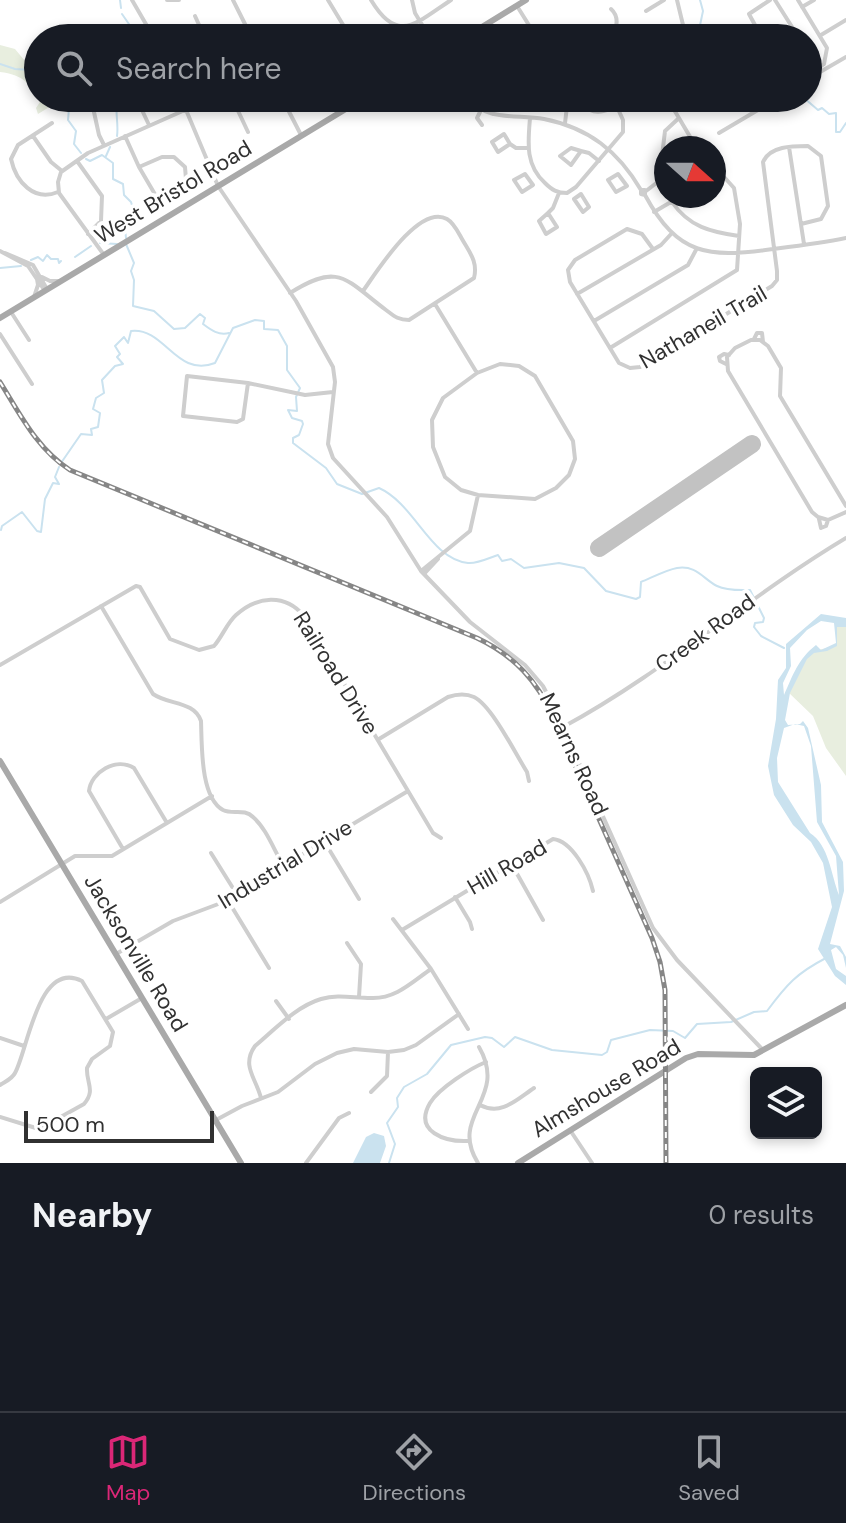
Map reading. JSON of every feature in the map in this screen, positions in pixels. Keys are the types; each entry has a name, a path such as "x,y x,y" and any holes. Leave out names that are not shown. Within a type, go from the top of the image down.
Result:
{"main road":[{"path":"487,24 526,0"},
{"name":"West Bristol Road","path":"0,318 341,112"},
{"name":"Jacksonville Road","path":"0,761 241,1163"},
{"name":"Almshouse Road","path":"518,1163 686,1058 698,1054 745,1056 764,1051 843,1007"}],"street":[{"path":"132,0 146,24"},
{"path":"167,0 179,0"},
{"path":"233,0 245,24"},
{"path":"328,0 343,24"},
{"path":"371,0 381,17 394,24"},
{"path":"412,0 421,24"},
{"path":"409,24 451,0"},
{"path":"646,11 664,0"},
{"path":"677,0 683,24"},
{"path":"754,24 749,14 772,0 789,24"},
{"path":"798,0 813,24"},
{"path":"802,7 814,0"},
{"path":"517,6 528,24"},
{"path":"611,9 617,24"},
{"path":"195,16 199,24"},
{"path":"822,35 846,20"},
{"path":"822,39 827,48 827,59 822,64"},
{"path":"822,70 846,57"},
{"path":"827,59 837,62"},
{"path":"94,112 104,145"},
{"path":"144,112 149,125"},
{"path":"104,255 58,192 62,171 104,145 181,112"},
{"name":"Mearns Road","path":"187,112 218,186 290,293 333,367 328,449 336,463 387,517 423,573 470,622 530,670 545,689 653,928 677,960 764,1051"},
{"path":"239,112 248,132"},
{"path":"289,112 302,136"},
{"path":"480,112 477,118 482,125"},
{"path":"487,112 565,124 591,135 610,148 672,233 697,248 716,254 739,254 846,238"},
{"path":"565,124 566,112"},
{"path":"530,118 528,148 534,171 559,193 567,193 576,187 624,130 619,112"},
{"path":"675,112 690,136"},
{"path":"719,133 755,112"},
{"path":"666,136 667,128 679,118"},
{"path":"52,123 14,149 12,165 33,193 43,196 58,192"},
{"path":"510,144 498,152 492,142 504,134 516,148 528,148"},
{"path":"32,135 51,162 62,171"},
{"path":"125,136 163,208"},
{"path":"801,224 816,222 825,215 828,206 818,151 808,146 789,147 804,245"},
{"name":"Nathaneil Trail","path":"653,249 642,234 627,229 575,260 566,270 619,363 627,370 640,367 771,288 778,277 762,165 769,153 789,147"},
{"path":"581,151 571,165 560,156 568,148 581,151 589,153 599,161"},
{"path":"139,167 162,157 174,157 185,167 186,179"},
{"path":"77,161 103,199 101,221 88,234"},
{"path":"533,185 525,174 514,180 522,192 541,180"},
{"path":"627,186 618,174 608,180 616,192 627,186 636,181"},
{"path":"610,348 732,275 739,265 740,224 734,188 726,179"},
{"path":"644,192 654,186"},
{"path":"576,187 581,194"},
{"path":"548,213 557,227 546,234 539,221 553,208 559,193"},
{"path":"654,212 661,208"},
{"path":"677,208 700,228 739,236"},
{"path":"290,293 317,278 345,279 403,320 413,318 474,278 475,261 453,224 444,217 436,217 426,220 402,238 363,291"},
{"path":"577,294 663,244 672,233"},
{"path":"594,321 688,265 697,248"},
{"path":"1,252 28,266 46,290"},
{"path":"38,276 50,281 62,280"},
{"path":"33,298 38,276"},
{"path":"286,287 298,288"},
{"path":"435,304 477,373"},
{"path":"11,312 29,340"},
{"path":"0,334 32,384"},
{"path":"753,340 763,342 781,368 780,396 846,509 828,520 812,512 726,364 735,348 753,340"},
{"path":"505,363 519,366 531,373 571,435 575,452 573,468 566,479 542,496 527,500 478,495 458,489 447,479 433,447 433,417 439,402 450,391 477,373 505,363"},
{"path":"248,383 245,417 241,421 183,416 187,376 248,383 305,395 333,392"},
{"path":"423,573 465,537 472,525 478,495"},
{"name":"Creek Road","path":"563,727 645,676 754,598 846,538"},
{"name":"Railroad Drive","path":"101,606 136,586 140,587 170,639 199,650 214,646 237,614 256,602 274,599 293,605 304,616 433,833 441,838"},
{"path":"0,665 101,606 153,694 189,707 198,714 205,781 220,808 253,816 283,865"},
{"path":"378,739 448,697 468,695 481,701 487,709 527,772 529,781"},
{"path":"123,849 89,791 93,778 114,764 125,763 135,769 167,823"},
{"name":"Industrial Drive","path":"116,954 175,920 211,908 408,791"},
{"path":"0,902 78,855 109,857 212,796"},
{"path":"324,841 359,899"},
{"name":"Hill Road","path":"402,930 547,841 561,841 571,849 593,891"},
{"path":"211,853 236,893"},
{"path":"511,863 543,920"},
{"path":"455,897 472,929"},
{"path":"227,899 269,968"},
{"path":"393,919 431,969 468,1029"},
{"path":"347,943 361,964 359,997"},
{"path":"261,1098 248,1067 249,1055 255,1046 305,1006 324,998 391,995 431,969"},
{"path":"0,1085 15,1074 43,995 65,978 74,977 84,983 113,1031 113,1040 107,1049 89,1063 86,1074 92,1089 85,1102 39,1129 0,1117"},
{"path":"106,1019 142,997"},
{"path":"276,1001 289,1019"},
{"path":"216,1120 278,1092 315,1064 337,1053 358,1049 388,1052 413,1047 459,1014"},
{"path":"0,1038 24,1046"},
{"path":"478,1163 468,1141 470,1125 488,1085 486,1062 479,1047"},
{"path":"371,1092 387,1076 388,1052"},
{"path":"468,1141 450,1141 437,1136 428,1124 428,1109 442,1091 469,1070 486,1062"},
{"path":"480,1105 498,1110 534,1088"},
{"path":"306,1163 340,1117 349,1113"},
{"path":"570,1130 592,1163"}],"green space":[{"path":"0,45 15,49 24,60 24,81 15,75 0,72"},
{"path":"837,626 846,626 846,776 826,748 813,716 788,692 798,668 813,651 836,646"}],"water":[{"path":"821,614 846,618 846,627 837,627 837,646 814,653 807,659 790,693 785,720 788,725 794,725 784,728 777,758 778,782 821,845 839,895 836,856 817,822 811,746 804,726 796,724 803,721 808,728 821,785 822,822 843,862 844,891 830,944 840,946 846,957 846,968 843,955 836,947 831,950 836,969 846,976 846,985 835,976 818,949 832,907 823,863 811,842 793,825 774,795 768,766 776,719 778,680 786,668 786,644","holes":["821,621 834,623 836,643 821,650 816,645 810,650 784,695 783,683 791,666 790,648 807,630"]},
{"path":"374,1133 384,1136 386,1146 380,1163 353,1163 366,1137"}],"waterway":[{"path":"120,0 121,8"},
{"path":"700,0 703,11 700,24"},
{"path":"122,14 129,24"},
{"path":"0,64 24,70"},
{"path":"822,108 829,114 836,113 836,132 840,132 846,123"},
{"path":"69,112 68,120 76,131 74,144 81,153"},
{"path":"116,112 117,136"},
{"path":"106,156 110,147"},
{"path":"86,159 90,161 102,155 113,163 113,179 123,184 124,195 131,202 134,212 125,228 126,238"},
{"path":"100,243 117,244"},
{"path":"126,244 134,263 131,271 134,280 133,306 154,311 174,329 185,328 200,314 205,318 203,324 209,328 218,333 229,333"},
{"path":"75,257 91,246"},
{"path":"31,260 38,257 43,261 47,255 58,259 59,263 61,261"},
{"path":"0,268 21,266"},
{"path":"61,463 81,434 92,435 91,429 98,427 100,413 93,409 96,398 104,393 102,380 115,366 123,364 117,357 120,354 115,346 124,337 128,343 131,331 153,336 180,358 202,366 215,363 233,328 255,320 264,321 264,329 278,330 287,346 287,370 300,388 296,397 297,411 288,410 292,418 303,424 293,443 326,468 337,484 362,494 379,488 392,496 443,552 468,563 498,555 502,561 511,559 524,568 559,563 584,568 606,591 636,599 640,597 641,582 673,569 690,569 721,588 750,590 764,618 754,627 761,636 784,648"},
{"path":"1,530 22,512 41,532 45,499 53,483 59,484 55,477 59,467"},
{"path":"389,1163 395,1144 387,1123 398,1107 397,1098 404,1087 427,1074 451,1045 485,1037 504,1047 515,1037 552,1050 602,1055 607,1052 611,1040 650,1030 673,1031 685,1038 697,1024 731,1022 754,1012 767,1011 793,980 826,958"}],"runway":[{"path":"599,548 752,444"}],"railway":[{"path":"0,382 39,441 70,470 477,638 514,661 532,681 554,718 660,962 665,990 666,1163"}]}
